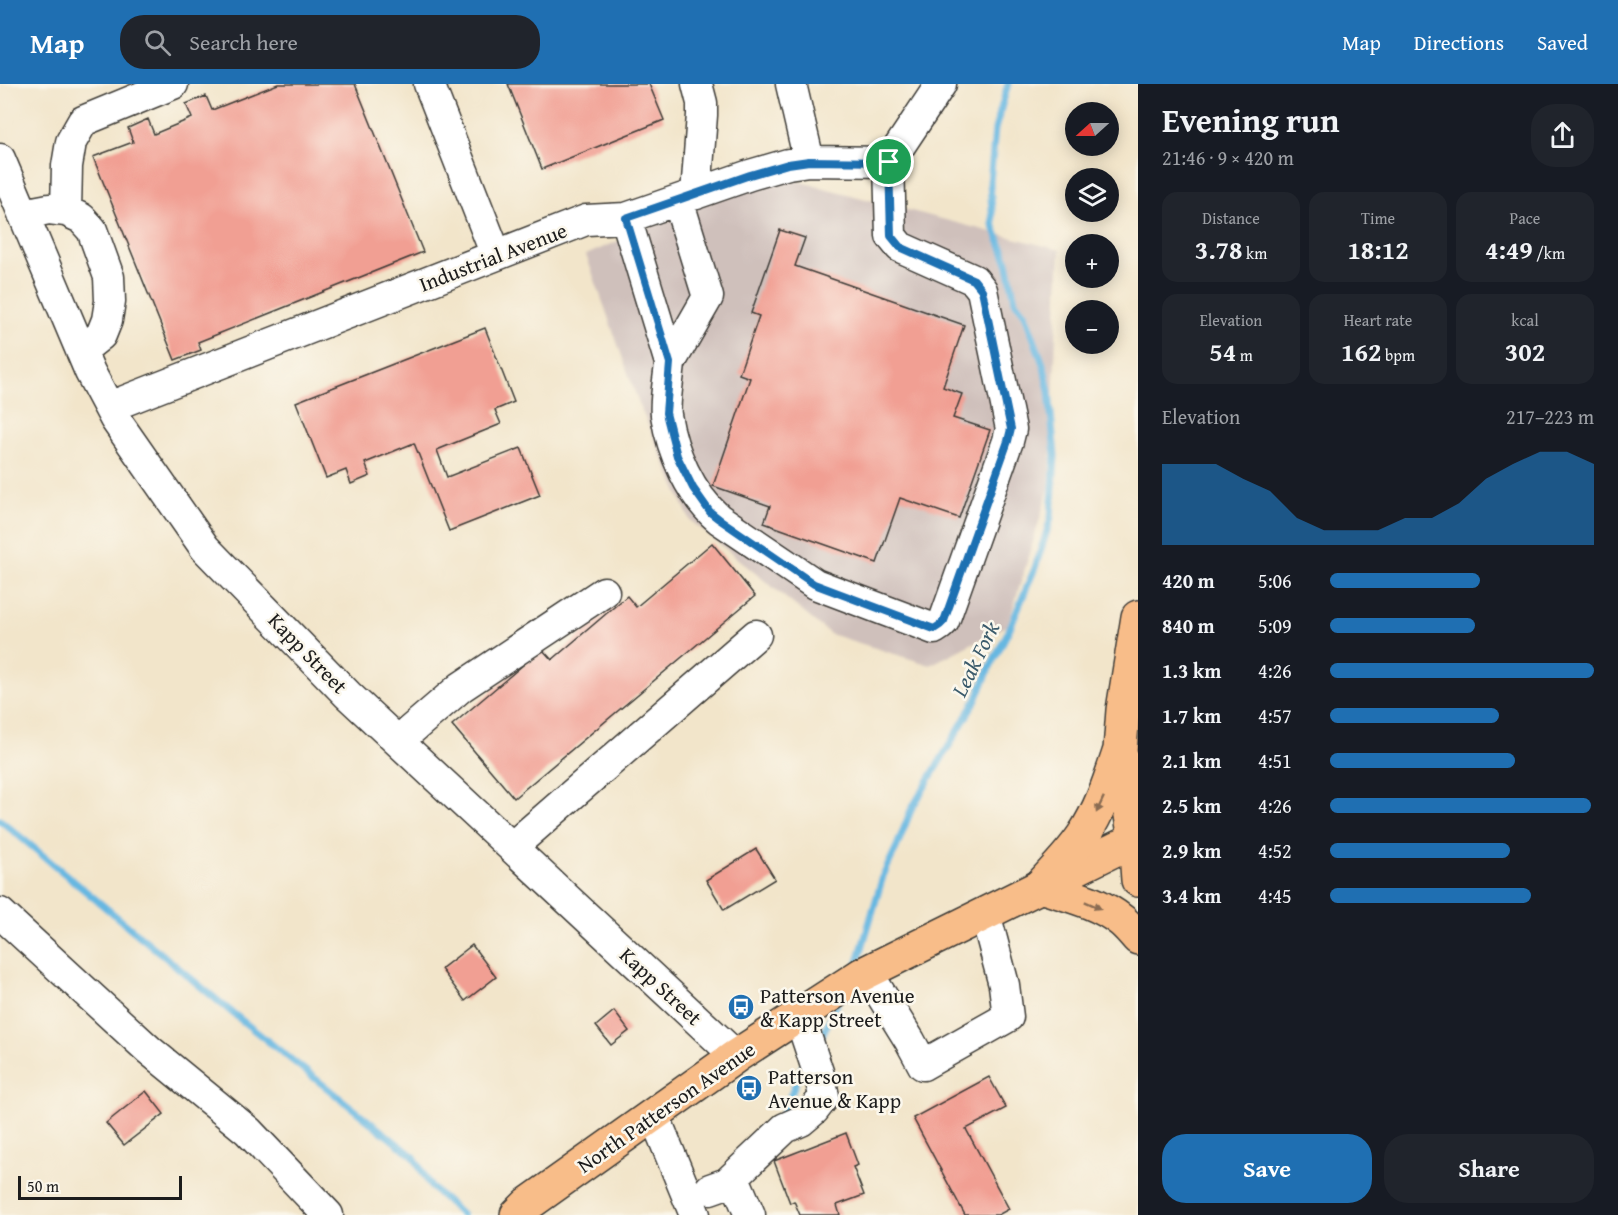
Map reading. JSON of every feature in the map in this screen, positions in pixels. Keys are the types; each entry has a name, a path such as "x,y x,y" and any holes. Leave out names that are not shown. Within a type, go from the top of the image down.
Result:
{"main road":[{"path":"1138,617 1123,710 1120,750 1106,794 1094,818 1072,851 1040,886 1091,903 1123,922 1138,938"},
{"path":"1120,750 1136,838 1138,880"},
{"name":"North Patterson Avenue","path":"518,1215 528,1204 736,1056 867,972 1136,838"}],"street":[{"path":"66,211 70,142 82,121 173,84"},
{"path":"429,84 496,255"},
{"path":"670,363 708,297 687,197 702,115 702,103 697,84"},
{"path":"791,84 809,161"},
{"path":"626,218 670,363 666,413 677,456 693,488 710,512 814,584 934,629 944,621 1011,429 982,290 974,280 900,247 891,236 889,162 941,84"},
{"name":"Kapp Street","path":"0,159 90,372 115,419 205,548 348,695 736,1056"},
{"name":"Industrial Avenue","path":"109,407 586,220 626,218 788,164 809,161 889,162"},
{"path":"23,214 49,209 66,211 81,218 92,230 109,277 110,301 107,320 101,334 81,351"},
{"path":"398,741 461,687 604,592"},
{"path":"512,847 756,634"},
{"path":"0,913 149,1050 248,1131 328,1215"},
{"path":"867,972 923,1065 1008,1017 1004,985 985,913"},
{"path":"654,1115 692,1205 727,1183 785,1128 801,1121 814,1110 824,1097 799,1015"},
{"path":"727,1183 738,1187 750,1215"}],"shaded area":[{"path":"771,174 1060,250 1049,488 1008,625 930,665 830,634 690,520 639,404 586,255"}],"building":[{"path":"278,84 355,84 423,252 198,342 201,350 175,360 93,157 133,142 128,128 148,119 154,134 192,118 186,104 206,96 212,110"},
{"path":"508,84 649,84 664,120 542,169"},
{"path":"780,230 805,238 795,266 964,325 943,387 962,394 953,418 990,430 959,518 900,498 877,563 764,523 770,506 713,486 750,378 739,374 759,316 751,313"},
{"path":"485,328 514,402 495,410 501,424 437,450 447,477 521,448 540,495 449,531 414,443 365,463 370,476 351,484 346,470 326,478 296,402"},
{"path":"712,543 755,596 514,798 452,725 542,649 552,660 627,596 636,607"},
{"path":"756,849 775,879 724,910 706,880"},
{"path":"472,945 496,977 465,1001 441,969"},
{"path":"614,1011 629,1031 611,1045 596,1026"},
{"path":"989,1077 1006,1108 966,1129 1009,1209 998,1215 965,1215 913,1118"},
{"path":"146,1091 164,1114 124,1145 106,1123"},
{"path":"846,1133 858,1165 853,1167 864,1195 837,1205 840,1215 800,1215 794,1201 790,1203 774,1161"}],"waterway":[{"name":"Leak Fork","path":"857,965 883,876 911,810 976,700 1035,568 1051,518 1055,456 1049,391 1044,367 1025,314 1015,301 1007,261 993,224 990,183 995,129 1008,84"},
{"path":"0,820 235,1015 414,1157 431,1187 462,1215"},
{"name":"Leak Fork","path":"818,1043 837,1005"},
{"name":"Leak Fork","path":"780,1121 805,1062"}],"place":[{"name":"Patterson Avenue & Kapp Street","path":"741,1007"},
{"name":"Patterson Avenue & Kapp","path":"749,1088"}],"route":[{"path":"809,161 889,162 891,236 900,247 974,280 982,290 1011,429 944,621 934,629 814,584 719,519 701,500 677,456 666,413 670,363 626,218 788,164 809,161"}]}
